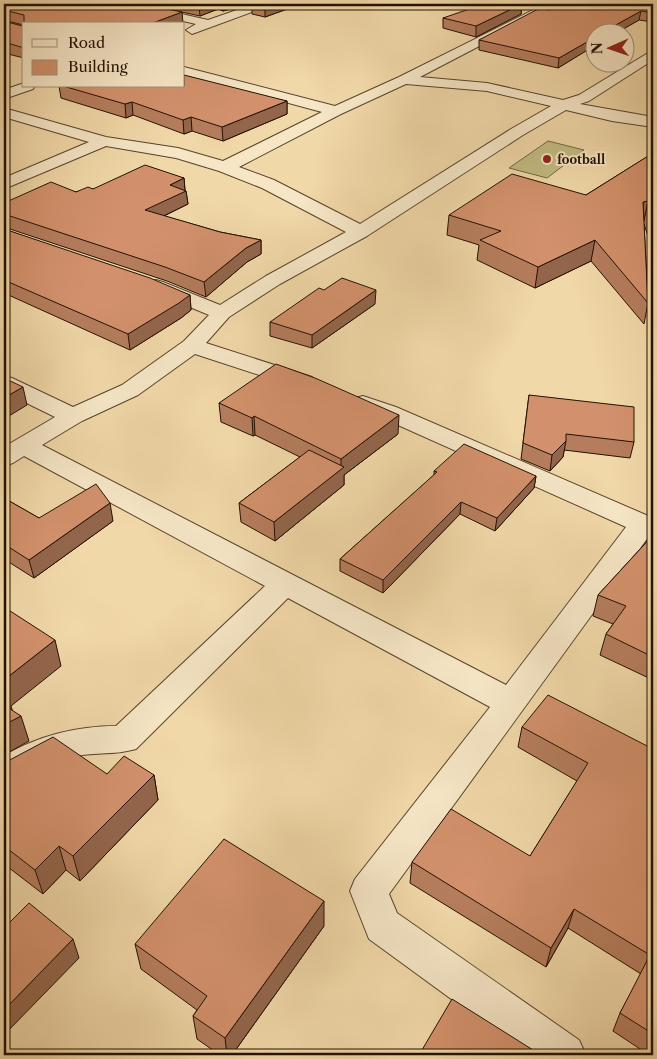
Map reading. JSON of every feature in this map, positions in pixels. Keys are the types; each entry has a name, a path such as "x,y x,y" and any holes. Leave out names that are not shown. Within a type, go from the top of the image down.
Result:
{"street":[{"path":"122,4 210,24"},
{"path":"185,33 264,4"},
{"path":"225,166 336,111 404,80 554,4"},
{"path":"14,452 73,416 130,390 192,346 222,313 273,280 360,232 517,132 564,105 584,98 653,54"},
{"path":"185,71 336,111"},
{"path":"404,80 487,87 612,116 653,122"},
{"path":"4,95 23,88"},
{"path":"4,112 104,141 178,153 225,166 308,204 360,232"},
{"path":"4,184 104,141"},
{"path":"141,281 222,313"},
{"path":"192,346 269,369 388,412 648,526 369,891 383,926 564,1055"},
{"path":"4,383 73,416"},
{"path":"14,452 286,583 512,703"},
{"path":"4,775 13,767 29,760 85,740 124,739 286,583"}],"shaded area":[{"name":"football","path":"548,141 584,150 547,178 509,168"}],"building":[{"path":"4,4 143,4 182,12 155,22 24,22 24,15 4,10"},
{"path":"189,4 205,4 199,6"},
{"path":"253,4 272,4 265,6"},
{"path":"484,4 522,4 476,26 443,18"},
{"path":"560,4 653,4 653,13 641,11 621,22 584,22 584,44 559,58 479,40 540,8 549,10"},
{"path":"4,21 22,26 22,47 4,42"},
{"path":"185,75 287,101 222,127 191,117 183,120 132,102 125,104 70,88 185,88"},
{"path":"653,153 653,218 648,201 643,202 648,303 595,240 538,267 480,240 501,231 449,215 512,174 586,195"},
{"path":"145,165 184,178 170,185 186,191 145,210 220,232 261,240 246,248 204,282 165,267 4,214 4,203 51,182 76,192 88,187 93,189"},
{"path":"4,229 150,278 190,295 128,334 4,280"},
{"path":"342,278 376,290 312,335 270,322 319,288 324,290"},
{"path":"276,364 315,378 399,415 341,459 254,416 252,418 219,403"},
{"path":"4,378 23,387 4,398"},
{"path":"529,395 634,407 634,442 566,434 566,441 552,455 523,443"},
{"path":"464,444 536,476 497,518 461,502 383,580 340,559 437,472 434,471"},
{"path":"309,450 344,467 274,522 239,503"},
{"path":"96,484 110,503 29,560 4,544 4,498 39,518"},
{"path":"653,535 653,657 606,634 626,606 598,595"},
{"path":"4,607 55,640 4,680"},
{"path":"548,695 653,749 653,1034 620,1013 650,955 574,909 551,948 412,862 451,809 530,856 588,763 522,727"},
{"path":"4,696 9,699 4,703"},
{"path":"4,705 21,716 4,725"},
{"path":"53,737 107,774 124,756 154,775 73,856 59,846 35,870 4,846 4,763"},
{"path":"224,839 324,901 225,1038 193,1016 207,996 135,944"},
{"path":"29,903 73,939 4,1010 4,928"},
{"path":"452,999 541,1055 419,1055"},
{"path":"208,1051 214,1055 205,1055"}],"place":[{"name":"football","path":"547,159"}]}
